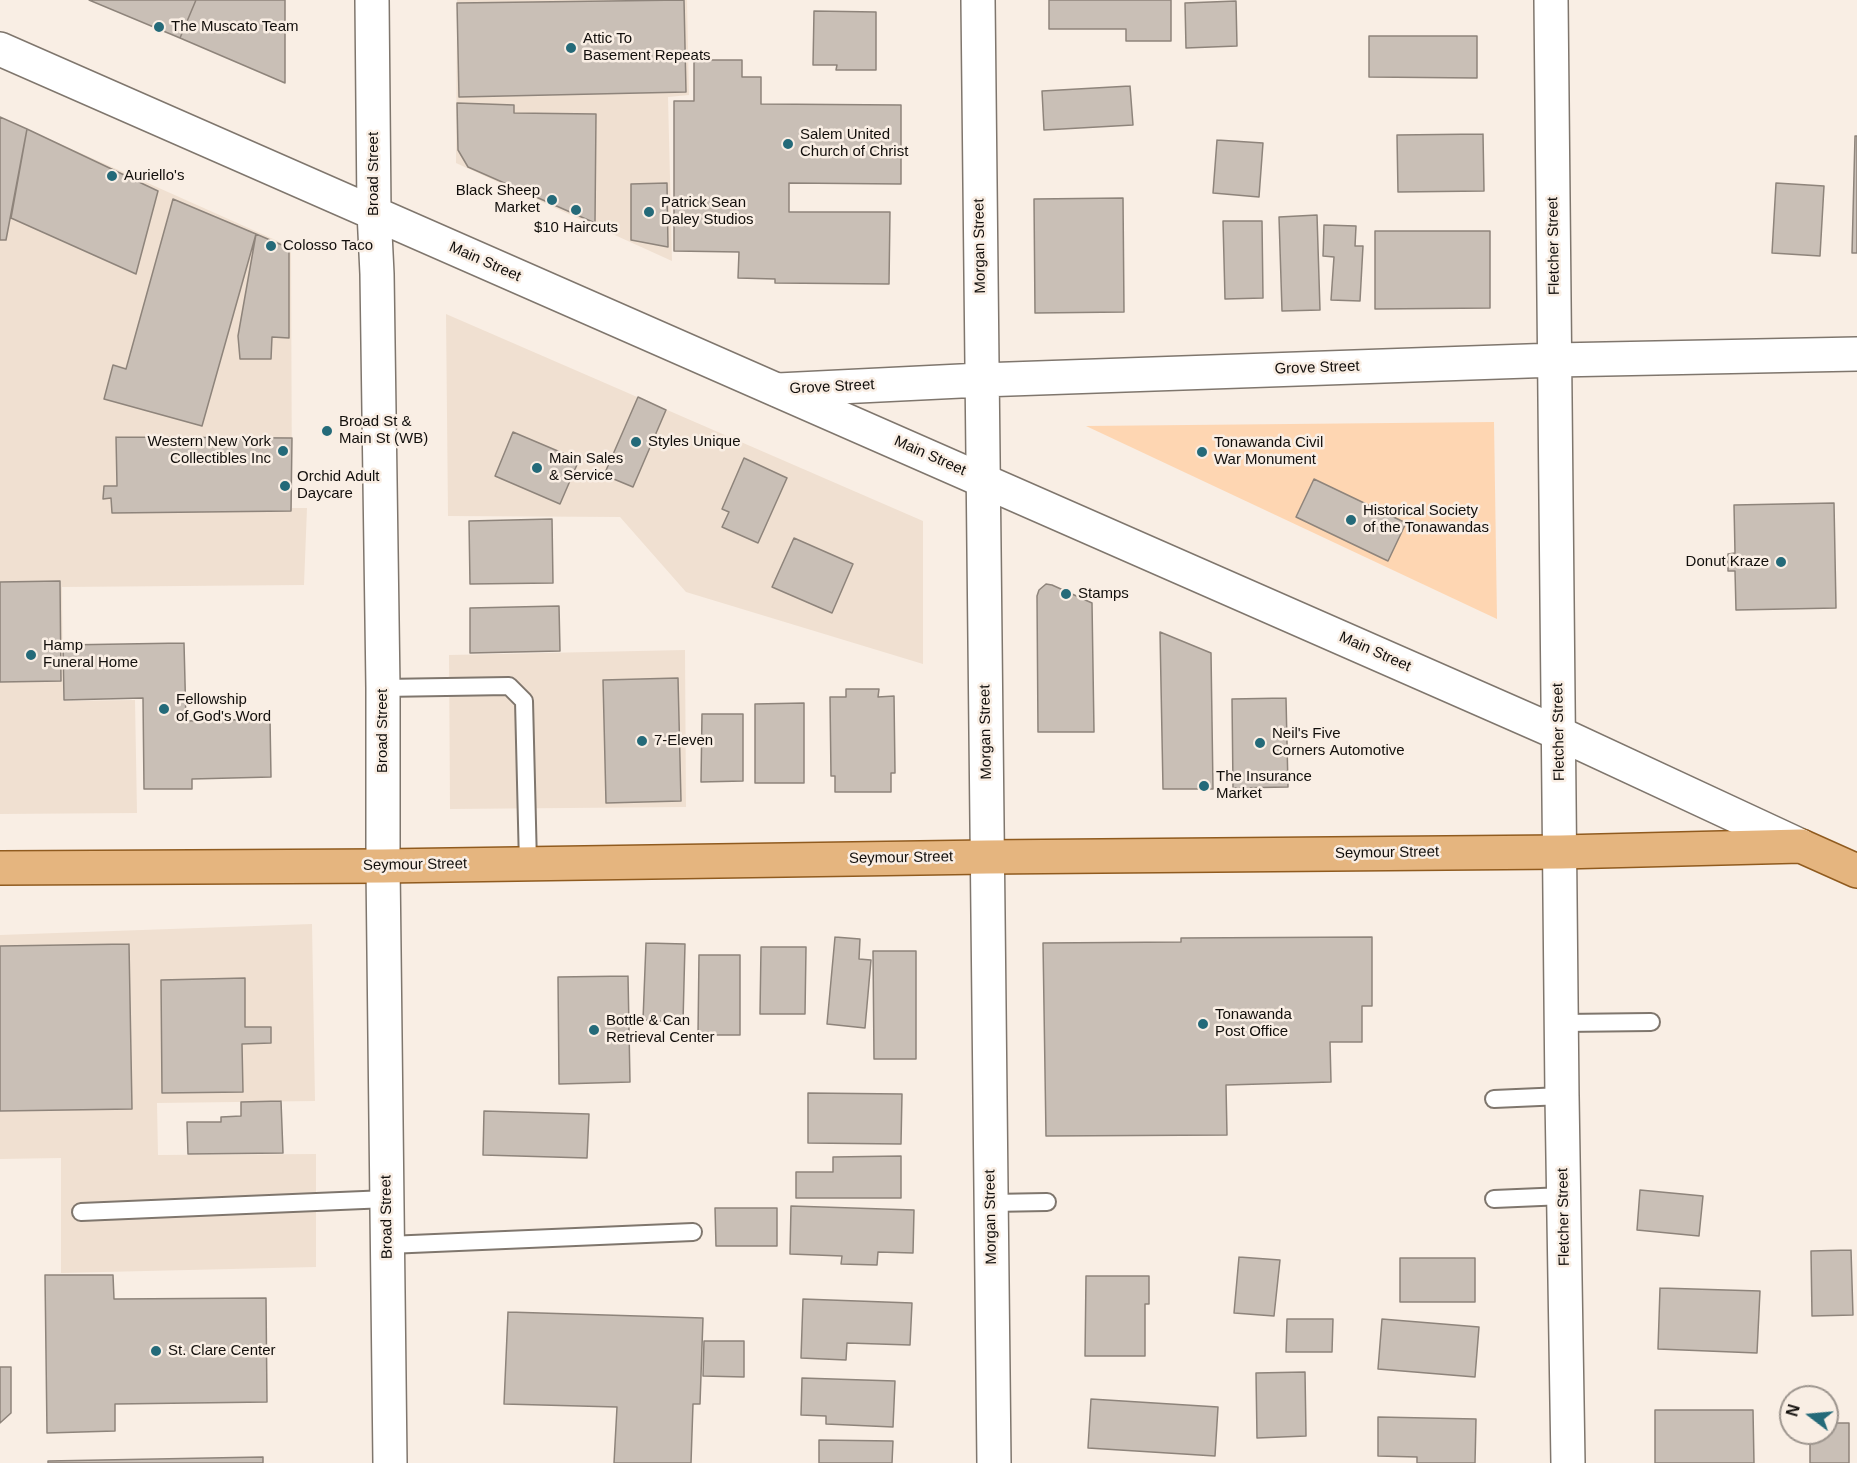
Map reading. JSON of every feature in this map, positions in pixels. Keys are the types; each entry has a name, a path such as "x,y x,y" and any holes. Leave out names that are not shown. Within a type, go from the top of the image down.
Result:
{"main road":[{"name":"Seymour Street","path":"0,868 383,866 987,857 1561,852 1801,846"},
{"name":"Main Street","path":"1801,846 1857,871"}],"street":[{"name":"Broad Street","path":"372,0 383,688 390,1463"},
{"name":"Morgan Street","path":"978,0 994,1463"},
{"name":"Fletcher Street","path":"1551,0 1568,1463"},
{"name":"Main Street","path":"0,49 1558,733 1801,846"},
{"name":"Grove Street","path":"778,390 981,380 1556,360 1857,354"}],"lane":[{"path":"383,688 509,686 524,701 528,864"},
{"path":"1563,1023 1651,1022"},
{"path":"1494,1099 1562,1096"},
{"path":"1494,1199 1564,1196"},
{"path":"81,1212 387,1199"},
{"path":"991,1203 1047,1202"},
{"path":"388,1245 693,1232"}],"shaded area":[{"path":"457,0 687,0 689,95 668,97 672,261 456,163"},
{"path":"0,117 291,247 292,508 307,508 304,585 62,587 63,701 135,700 137,813 0,814"},
{"path":"446,314 923,521 923,664 686,592 620,517 448,516"},
{"path":"1494,422 1497,619 1086,426"},
{"path":"685,650 686,807 450,809 449,655"},
{"path":"312,924 315,1101 157,1103 158,1155 316,1154 316,1267 61,1273 61,1158 0,1159 0,935"}],"building":[{"path":"89,0 196,0 180,38"},
{"path":"196,0 285,0 285,83 180,38"},
{"name":"Attic To Basement Repeats","path":"684,0 686,92 459,97 457,3"},
{"path":"1049,0 1171,0 1171,41 1126,41 1126,29 1049,29"},
{"path":"1236,1 1237,46 1186,48 1185,3"},
{"path":"814,11 876,12 876,70 836,70 837,65 813,65"},
{"path":"1369,36 1477,36 1477,78 1369,77"},
{"name":"Salem United Church of Christ","path":"694,60 742,60 742,77 761,77 761,104 901,105 901,184 789,183 789,212 890,212 889,284 775,283 775,279 738,278 739,252 674,251 674,101 694,101"},
{"path":"1130,86 1133,125 1044,130 1042,91"},
{"path":"457,103 514,105 514,113 596,114 595,223 468,167 458,150"},
{"path":"0,117 27,129 6,240 0,240"},
{"path":"27,129 158,191 136,274 11,218"},
{"path":"1483,134 1484,191 1398,192 1397,135"},
{"path":"1855,136 1857,136 1857,253 1852,253"},
{"path":"1217,140 1263,143 1259,197 1213,193"},
{"name":"Patrick Sean Daley Studios","path":"667,183 668,247 631,240 631,184"},
{"path":"1776,183 1824,186 1820,256 1772,253"},
{"path":"1123,198 1124,312 1035,313 1034,199"},
{"path":"173,199 256,234 202,426 104,399 113,365 126,369"},
{"path":"1317,215 1320,310 1282,311 1279,217"},
{"path":"1223,221 1262,221 1263,298 1225,299"},
{"path":"1324,225 1356,226 1355,246 1363,246 1360,301 1331,300 1334,257 1323,256"},
{"path":"1375,231 1490,231 1490,308 1375,309"},
{"path":"256,234 289,248 289,338 272,337 271,359 240,359 238,336"},
{"name":"Styles Unique","path":"638,397 666,410 633,487 604,475"},
{"name":"Main Sales & Service","path":"513,432 579,460 560,504 495,476"},
{"path":"116,437 292,438 291,511 112,513 111,498 103,499 104,486 117,486"},
{"path":"744,458 787,478 758,543 722,527 729,512 722,509"},
{"name":"Historical Society of the Tonawandas","path":"1314,479 1406,523 1388,561 1296,517"},
{"name":"Donut Kraze","path":"1834,503 1836,608 1736,610 1735,571 1728,571 1728,554 1735,553 1734,505"},
{"path":"552,519 553,583 470,584 469,521"},
{"path":"794,538 853,564 832,613 772,587"},
{"name":"Hamp Funeral Home","path":"60,581 61,681 0,682 0,582"},
{"path":"1046,584 1092,603 1094,732 1038,732 1037,596 1039,590"},
{"path":"559,606 560,651 470,653 470,608"},
{"path":"1160,632 1211,653 1213,789 1163,789"},
{"name":"Fellowship of God's Word","path":"184,643 186,721 270,719 271,777 192,779 192,789 144,789 143,698 64,700 63,645"},
{"name":"7-Eleven","path":"678,678 681,801 606,803 603,680"},
{"path":"846,689 879,689 878,697 894,696 895,773 891,773 891,792 835,792 835,776 831,776 830,697 846,697"},
{"name":"Neil's Five Corners Automotive","path":"1286,698 1288,787 1233,788 1232,699"},
{"path":"804,703 804,783 755,783 755,704"},
{"path":"702,714 743,714 743,781 701,782"},
{"path":"835,937 860,939 859,959 871,960 865,1028 827,1024"},
{"name":"Tonawanda Post Office","path":"1372,937 1372,1006 1362,1006 1362,1042 1330,1042 1331,1082 1226,1085 1227,1135 1046,1136 1043,943 1181,942 1181,938"},
{"path":"646,943 685,944 683,1022 643,1020"},
{"path":"129,944 132,1109 0,1111 0,946"},
{"path":"761,947 806,947 805,1014 760,1014"},
{"path":"873,951 916,951 916,1059 874,1059"},
{"path":"699,955 740,955 740,1035 698,1035"},
{"name":"Bottle & Can Retrieval Center","path":"628,976 630,1082 559,1084 558,977"},
{"path":"245,978 245,1027 271,1027 271,1043 242,1044 243,1092 162,1093 161,980"},
{"path":"808,1093 902,1094 901,1144 808,1143"},
{"path":"281,1101 283,1153 188,1154 187,1122 221,1122 221,1117 241,1116 241,1102"},
{"path":"484,1111 589,1114 587,1158 483,1155"},
{"path":"901,1156 901,1198 796,1198 796,1172 833,1172 833,1157"},
{"path":"1640,1190 1703,1196 1699,1236 1637,1230"},
{"path":"791,1206 914,1210 913,1253 878,1252 877,1265 841,1264 842,1256 790,1254"},
{"path":"715,1208 777,1208 777,1246 716,1246"},
{"path":"1851,1250 1853,1315 1812,1316 1811,1251"},
{"path":"1239,1257 1280,1260 1274,1316 1234,1313"},
{"path":"1400,1258 1475,1258 1475,1302 1400,1302"},
{"name":"St. Clare Center","path":"45,1275 113,1275 114,1299 266,1298 267,1402 115,1404 115,1431 47,1433"},
{"path":"1086,1276 1149,1276 1149,1304 1145,1304 1145,1356 1085,1356"},
{"path":"1660,1288 1760,1291 1757,1353 1658,1349"},
{"path":"803,1299 912,1303 910,1345 847,1343 846,1360 801,1358"},
{"path":"508,1312 703,1318 700,1404 693,1404 691,1463 614,1463 617,1407 504,1404"},
{"path":"1287,1319 1333,1319 1332,1352 1286,1352"},
{"path":"1382,1319 1479,1327 1475,1377 1378,1369"},
{"path":"704,1341 744,1341 744,1377 703,1376"},
{"path":"0,1367 11,1367 11,1413 0,1423"},
{"path":"1305,1372 1306,1436 1257,1438 1256,1373"},
{"path":"802,1378 895,1381 893,1427 826,1424 826,1416 801,1415"},
{"path":"1091,1399 1218,1407 1215,1456 1088,1448"},
{"path":"1655,1410 1753,1410 1754,1463 1655,1463"},
{"path":"1378,1417 1476,1419 1475,1463 1417,1463 1417,1457 1378,1456"},
{"path":"1839,1423 1849,1423 1849,1463 1810,1463 1810,1445 1839,1445"},
{"path":"819,1440 893,1441 892,1463 819,1463"},
{"path":"263,1457 263,1463 48,1463 48,1461"}],"place":[{"name":"The Muscato Team","path":"159,27"},
{"name":"Attic To Basement Repeats","path":"571,48"},
{"name":"Salem United Church of Christ","path":"788,144"},
{"name":"Auriello's","path":"112,176"},
{"name":"Black Sheep Market","path":"552,200"},
{"name":"$10 Haircuts","path":"576,210"},
{"name":"Patrick Sean Daley Studios","path":"649,212"},
{"name":"Colosso Taco","path":"271,246"},
{"name":"Broad St & Main St (WB)","path":"327,431"},
{"name":"Styles Unique","path":"636,442"},
{"name":"Western New York Collectibles Inc","path":"283,451"},
{"name":"Tonawanda Civil War Monument","path":"1202,452"},
{"name":"Main Sales & Service","path":"537,468"},
{"name":"Orchid Adult Daycare","path":"285,486"},
{"name":"Historical Society of the Tonawandas","path":"1351,520"},
{"name":"Donut Kraze","path":"1781,562"},
{"name":"Stamps","path":"1066,594"},
{"name":"Hamp Funeral Home","path":"31,655"},
{"name":"Fellowship of God's Word","path":"164,709"},
{"name":"7-Eleven","path":"642,741"},
{"name":"Neil's Five Corners Automotive","path":"1260,743"},
{"name":"The Insurance Market","path":"1204,786"},
{"name":"Tonawanda Post Office","path":"1203,1024"},
{"name":"Bottle & Can Retrieval Center","path":"594,1030"},
{"name":"St. Clare Center","path":"156,1351"}]}
